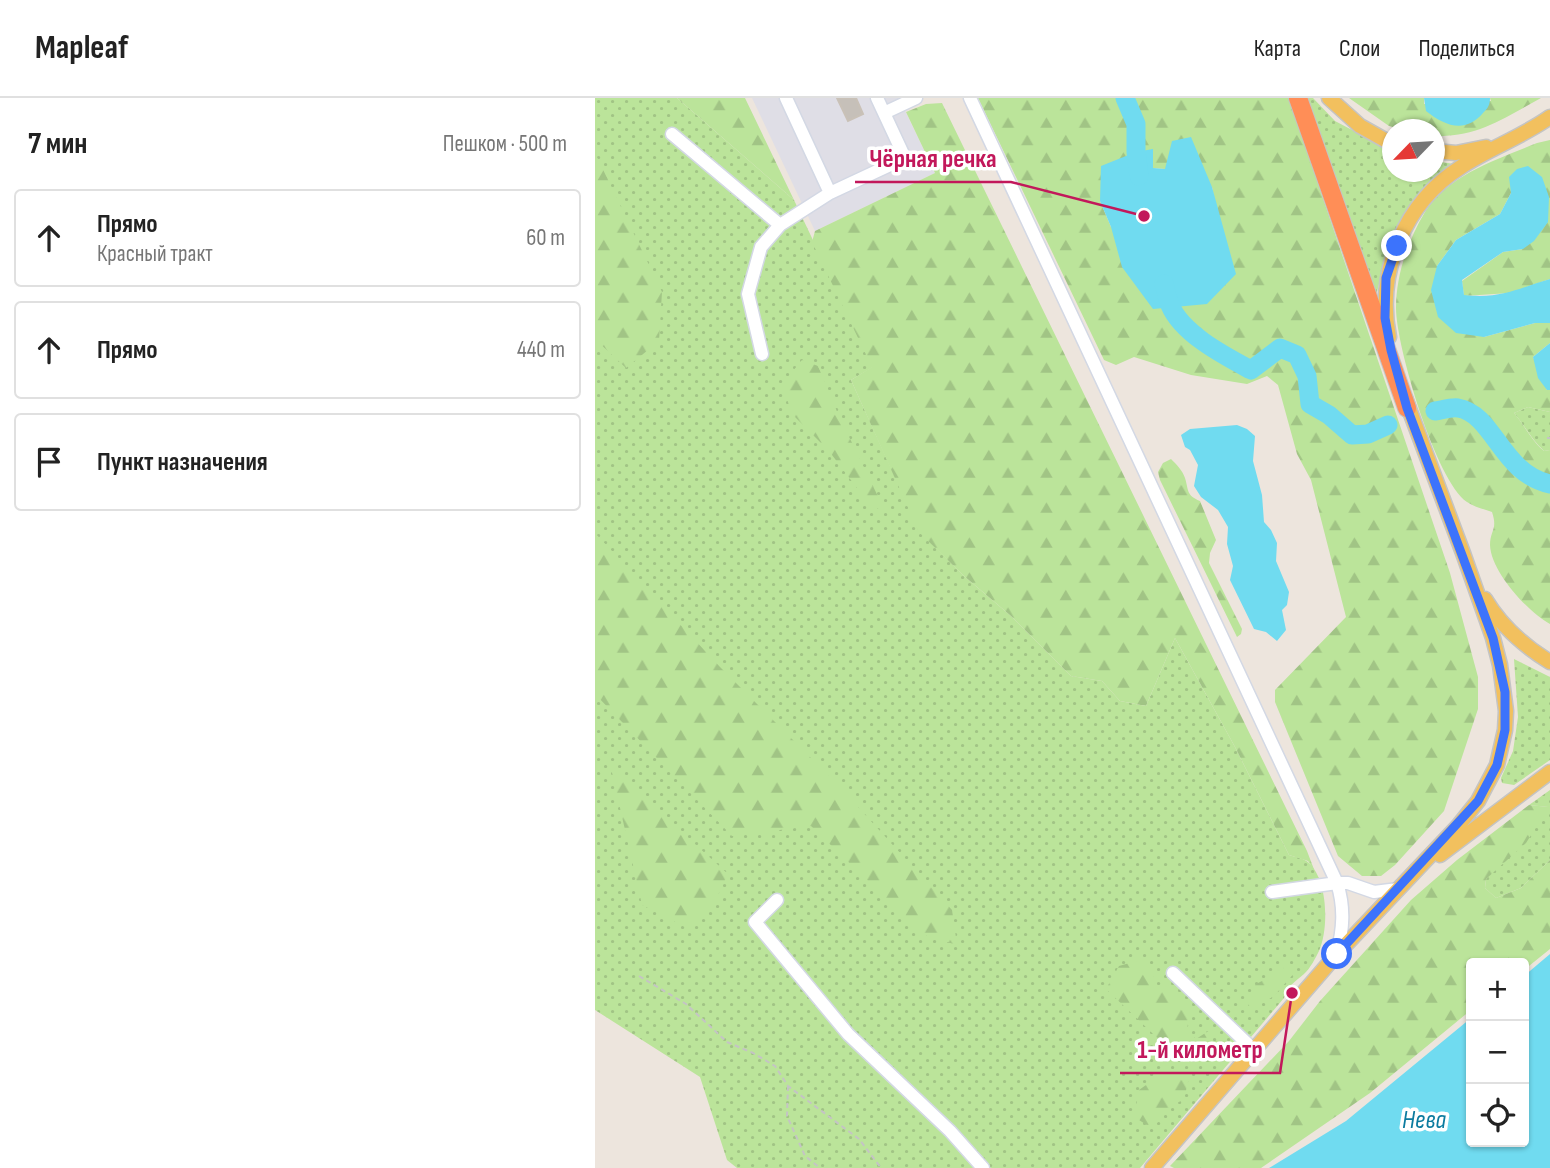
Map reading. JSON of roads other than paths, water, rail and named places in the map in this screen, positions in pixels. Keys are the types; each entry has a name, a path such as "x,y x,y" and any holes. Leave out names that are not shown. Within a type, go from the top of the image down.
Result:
{"highway":[{"path":"1298,98 1407,408"}],"main road":[{"path":"1329,98 1360,126 1382,138"},
{"path":"1152,1168 1253,1048 1478,801 1497,765 1505,730 1506,711 1500,665 1463,553 1407,408 1385,318 1386,278 1410,217 1437,185 1461,167 1533,129 1550,116"},
{"path":"1445,152 1482,149 1550,116"},
{"path":"1463,553 1499,620 1513,635 1550,662"},
{"path":"1400,888 1471,830 1549,775"}],"street":[{"path":"786,98 830,193"},
{"path":"762,354 748,294 761,247 780,225 830,193 905,158 877,98"},
{"path":"884,113 916,98"},
{"path":"969,98 1337,883 1341,894 1343,928 1337,954"},
{"path":"672,134 780,225"},
{"path":"1272,892 1337,883 1348,883 1374,892 1400,888"},
{"path":"777,900 755,922 848,1034 950,1131 983,1168"},
{"path":"1174,974 1253,1048"}],"water":[{"path":"1424,98 1490,98 1488,106 1476,120 1462,126 1445,123 1445,119 1437,119 1426,111"},
{"path":"1191,137 1212,187 1236,274 1207,304 1153,309 1122,267 1111,227 1100,201 1101,166 1136,152 1153,149 1153,168 1165,169 1172,141"},
{"path":"1528,166 1542,177 1549,197 1548,222 1534,241 1523,249 1503,252 1462,280 1464,295 1499,294 1550,279 1550,323 1535,323 1484,337 1456,333 1438,317 1431,290 1437,266 1456,240 1500,214 1511,193 1509,177 1517,169"},
{"path":"1550,343 1550,390 1547,390 1538,378 1533,357"},
{"path":"1237,425 1255,436 1253,461 1262,495 1264,522 1277,543 1276,561 1289,592 1287,605 1282,610 1286,630 1277,641 1266,632 1254,629 1230,580 1233,566 1227,544 1228,527 1218,510 1201,497 1194,486 1198,465 1190,450 1185,447 1181,435 1190,429"},
{"name":"Нева","path":"1550,954 1550,1168 1269,1168 1346,1121 1466,1022 1466,1147 1529,1147 1529,972"}],"waterway":[{"path":"1125,98 1136,124 1139,176"},
{"path":"1164,284 1176,316 1194,335 1217,351 1251,370 1280,348 1297,355 1307,376 1310,404 1329,415 1352,435 1368,434 1388,425"},
{"path":"1435,411 1458,408 1470,413 1481,421 1520,468 1533,478 1550,484"}],"place":[{"name":"Чёрная речка","path":"1144,216"},
{"name":"1-й километр","path":"1292,993"}]}
